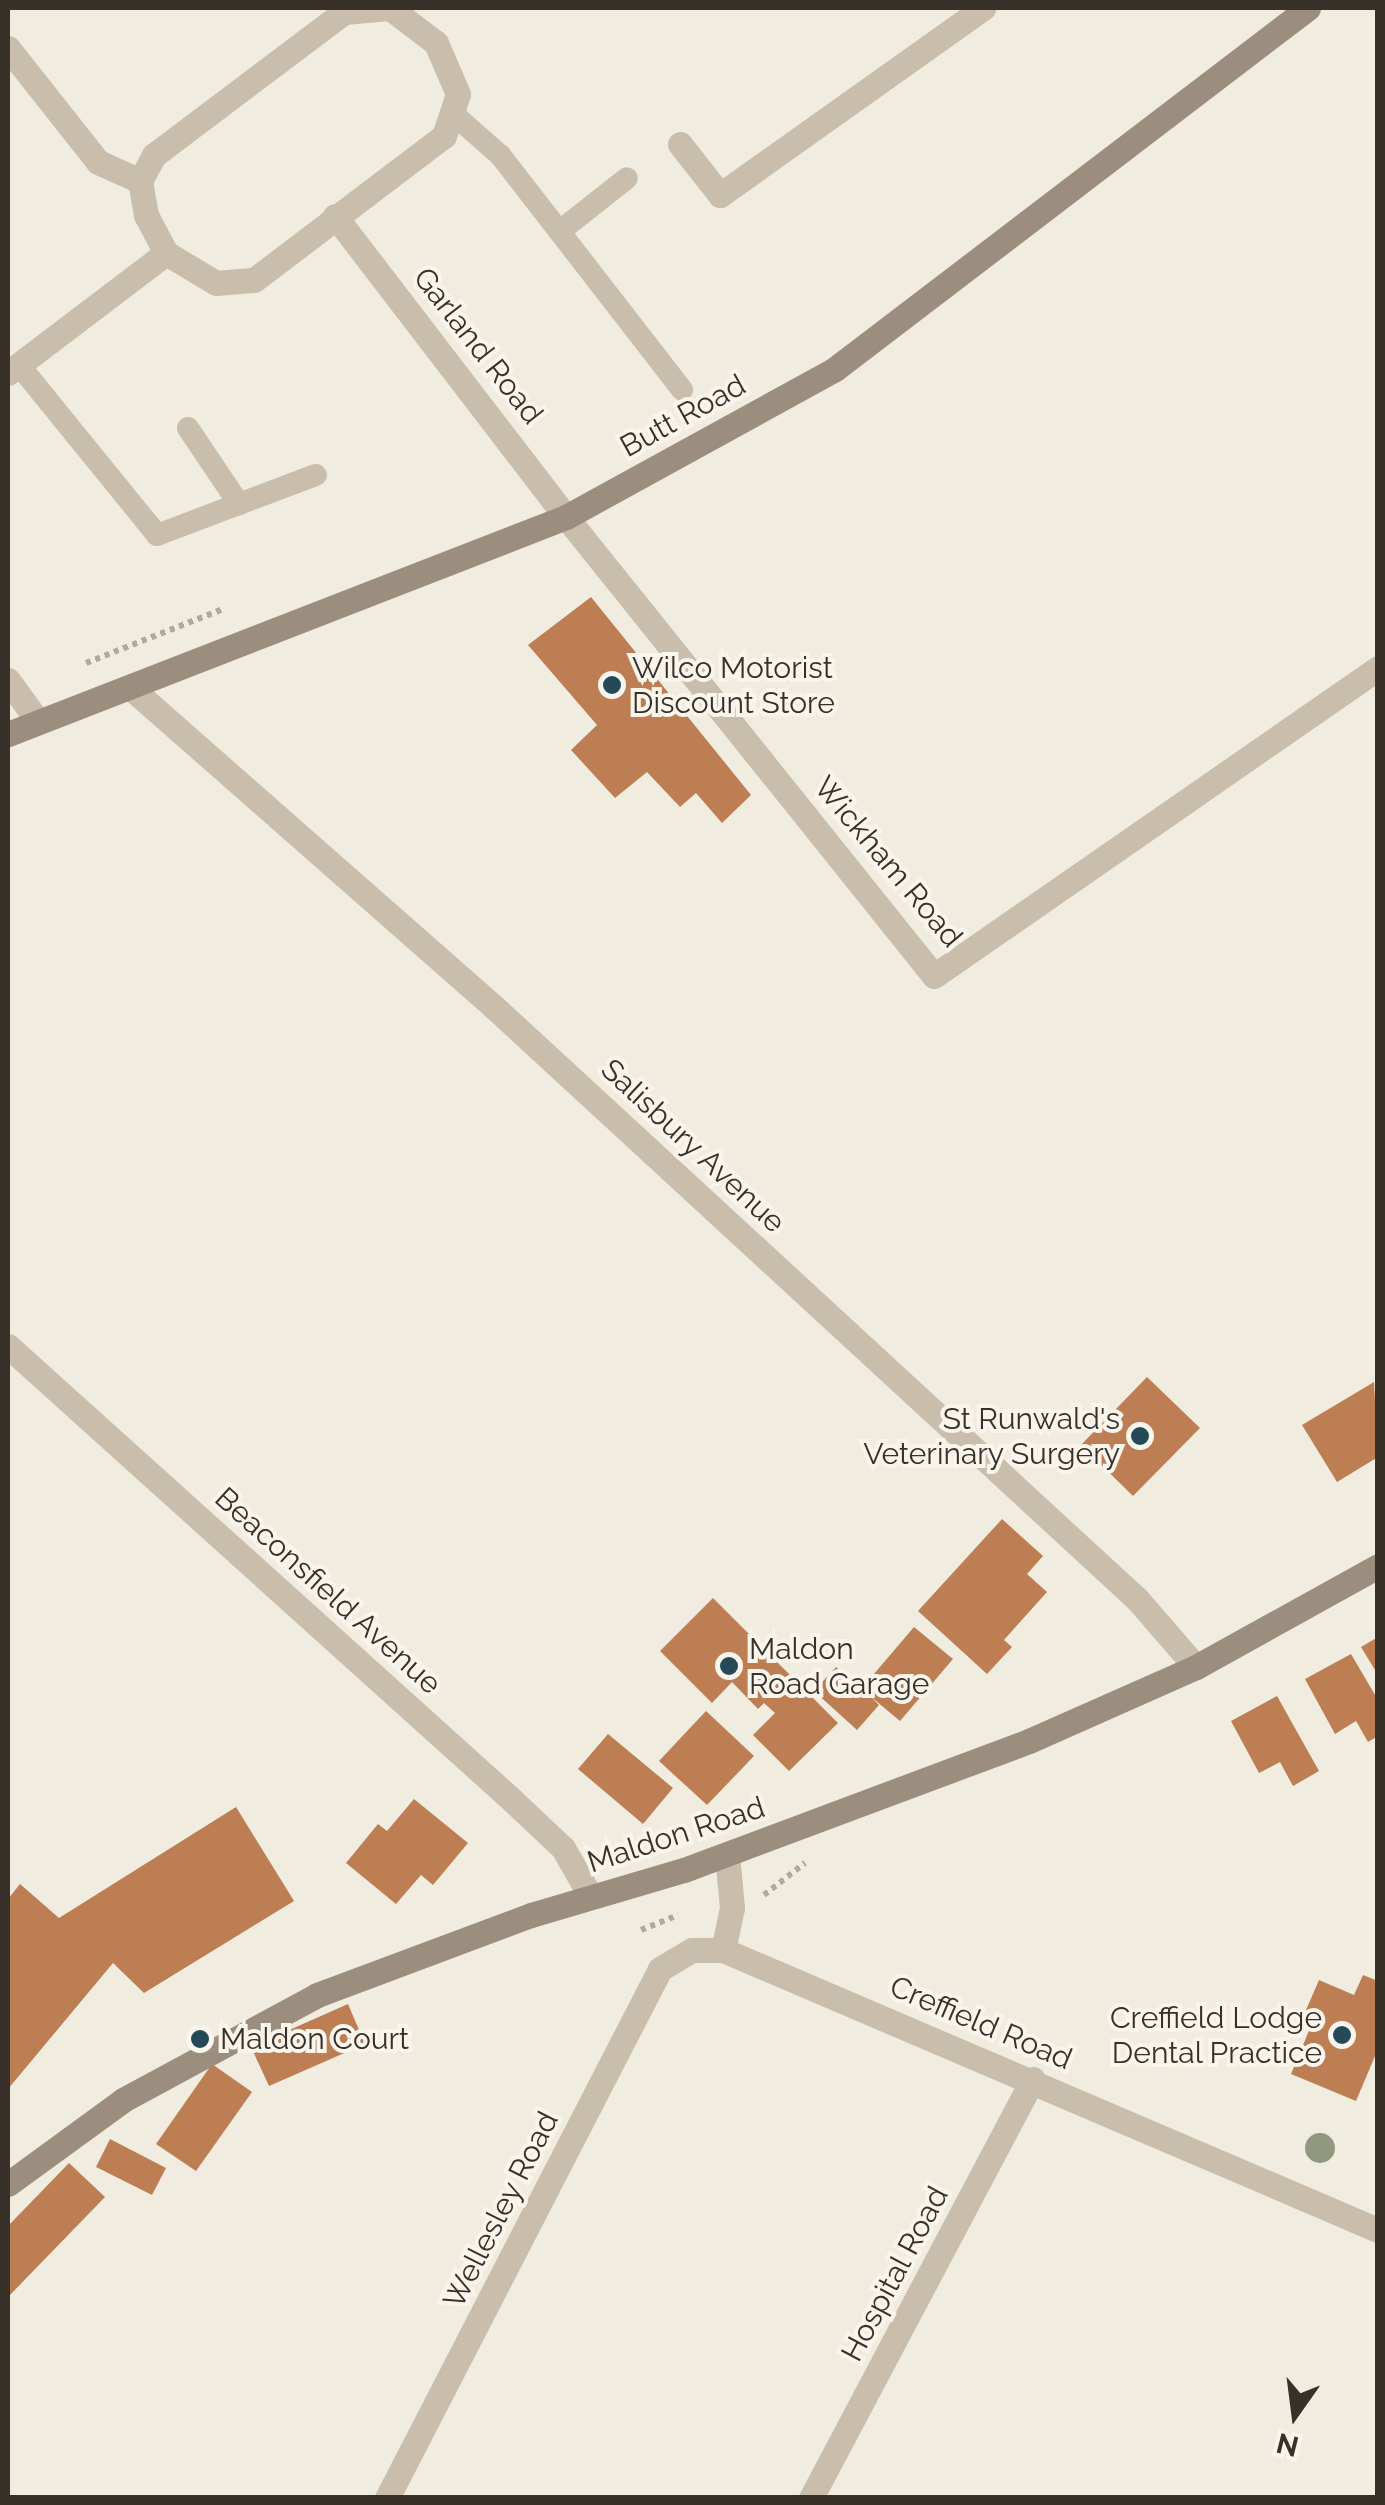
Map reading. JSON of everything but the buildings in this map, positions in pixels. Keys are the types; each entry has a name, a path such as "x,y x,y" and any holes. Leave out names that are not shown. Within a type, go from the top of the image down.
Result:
{"main road":[{"name":"Butt Road","path":"8,734 566,517 835,369 1308,8"},
{"name":"Maldon Road","path":"8,2184 123,2100 316,1995 591,1897 726,1854 1030,1742 1196,1667 1378,1566"}],"street":[{"path":"379,8 436,43 458,94 444,136 254,280 216,283 166,253 146,214 140,181 154,155 344,12 379,8"},
{"path":"680,144 720,195 983,8"},
{"path":"8,48 98,162 140,181"},
{"name":"Garland Road","path":"336,216 566,517"},
{"path":"13,369 166,253"},
{"name":"Wickham Road","path":"566,517 934,976 1378,668"},
{"path":"8,680 37,720"},
{"name":"Salisbury Avenue","path":"131,688 494,1007 1137,1599 1196,1667"},
{"name":"Beaconsfield Avenue","path":"8,1346 537,1824 562,1848 591,1897"},
{"path":"723,1950 732,1908 726,1854"},
{"name":"Creffield Road","path":"676,1956 723,1950 1378,2230"},
{"name":"Wellesley Road","path":"387,2498 660,1969 676,1956"},
{"name":"Hospital Road","path":"811,2498 1032,2079"}],"lane":[{"path":"452,112 500,155 682,390"},
{"path":"560,232 627,178"},
{"path":"13,369 157,535 316,475"},
{"path":"188,428 239,504"}],"path":[{"path":"765,1892 810,1860"},
{"path":"641,1930 684,1913"}],"place":[{"name":"Wilco Motorist Discount Store","path":"612,685"},
{"name":"St Runwald's Veterinary Surgery","path":"1140,1436"},
{"name":"Maldon Road Garage","path":"729,1666"},
{"name":"Creffield Lodge Dental Practice","path":"1342,2035"},
{"name":"Maldon Court","path":"200,2039"}]}
